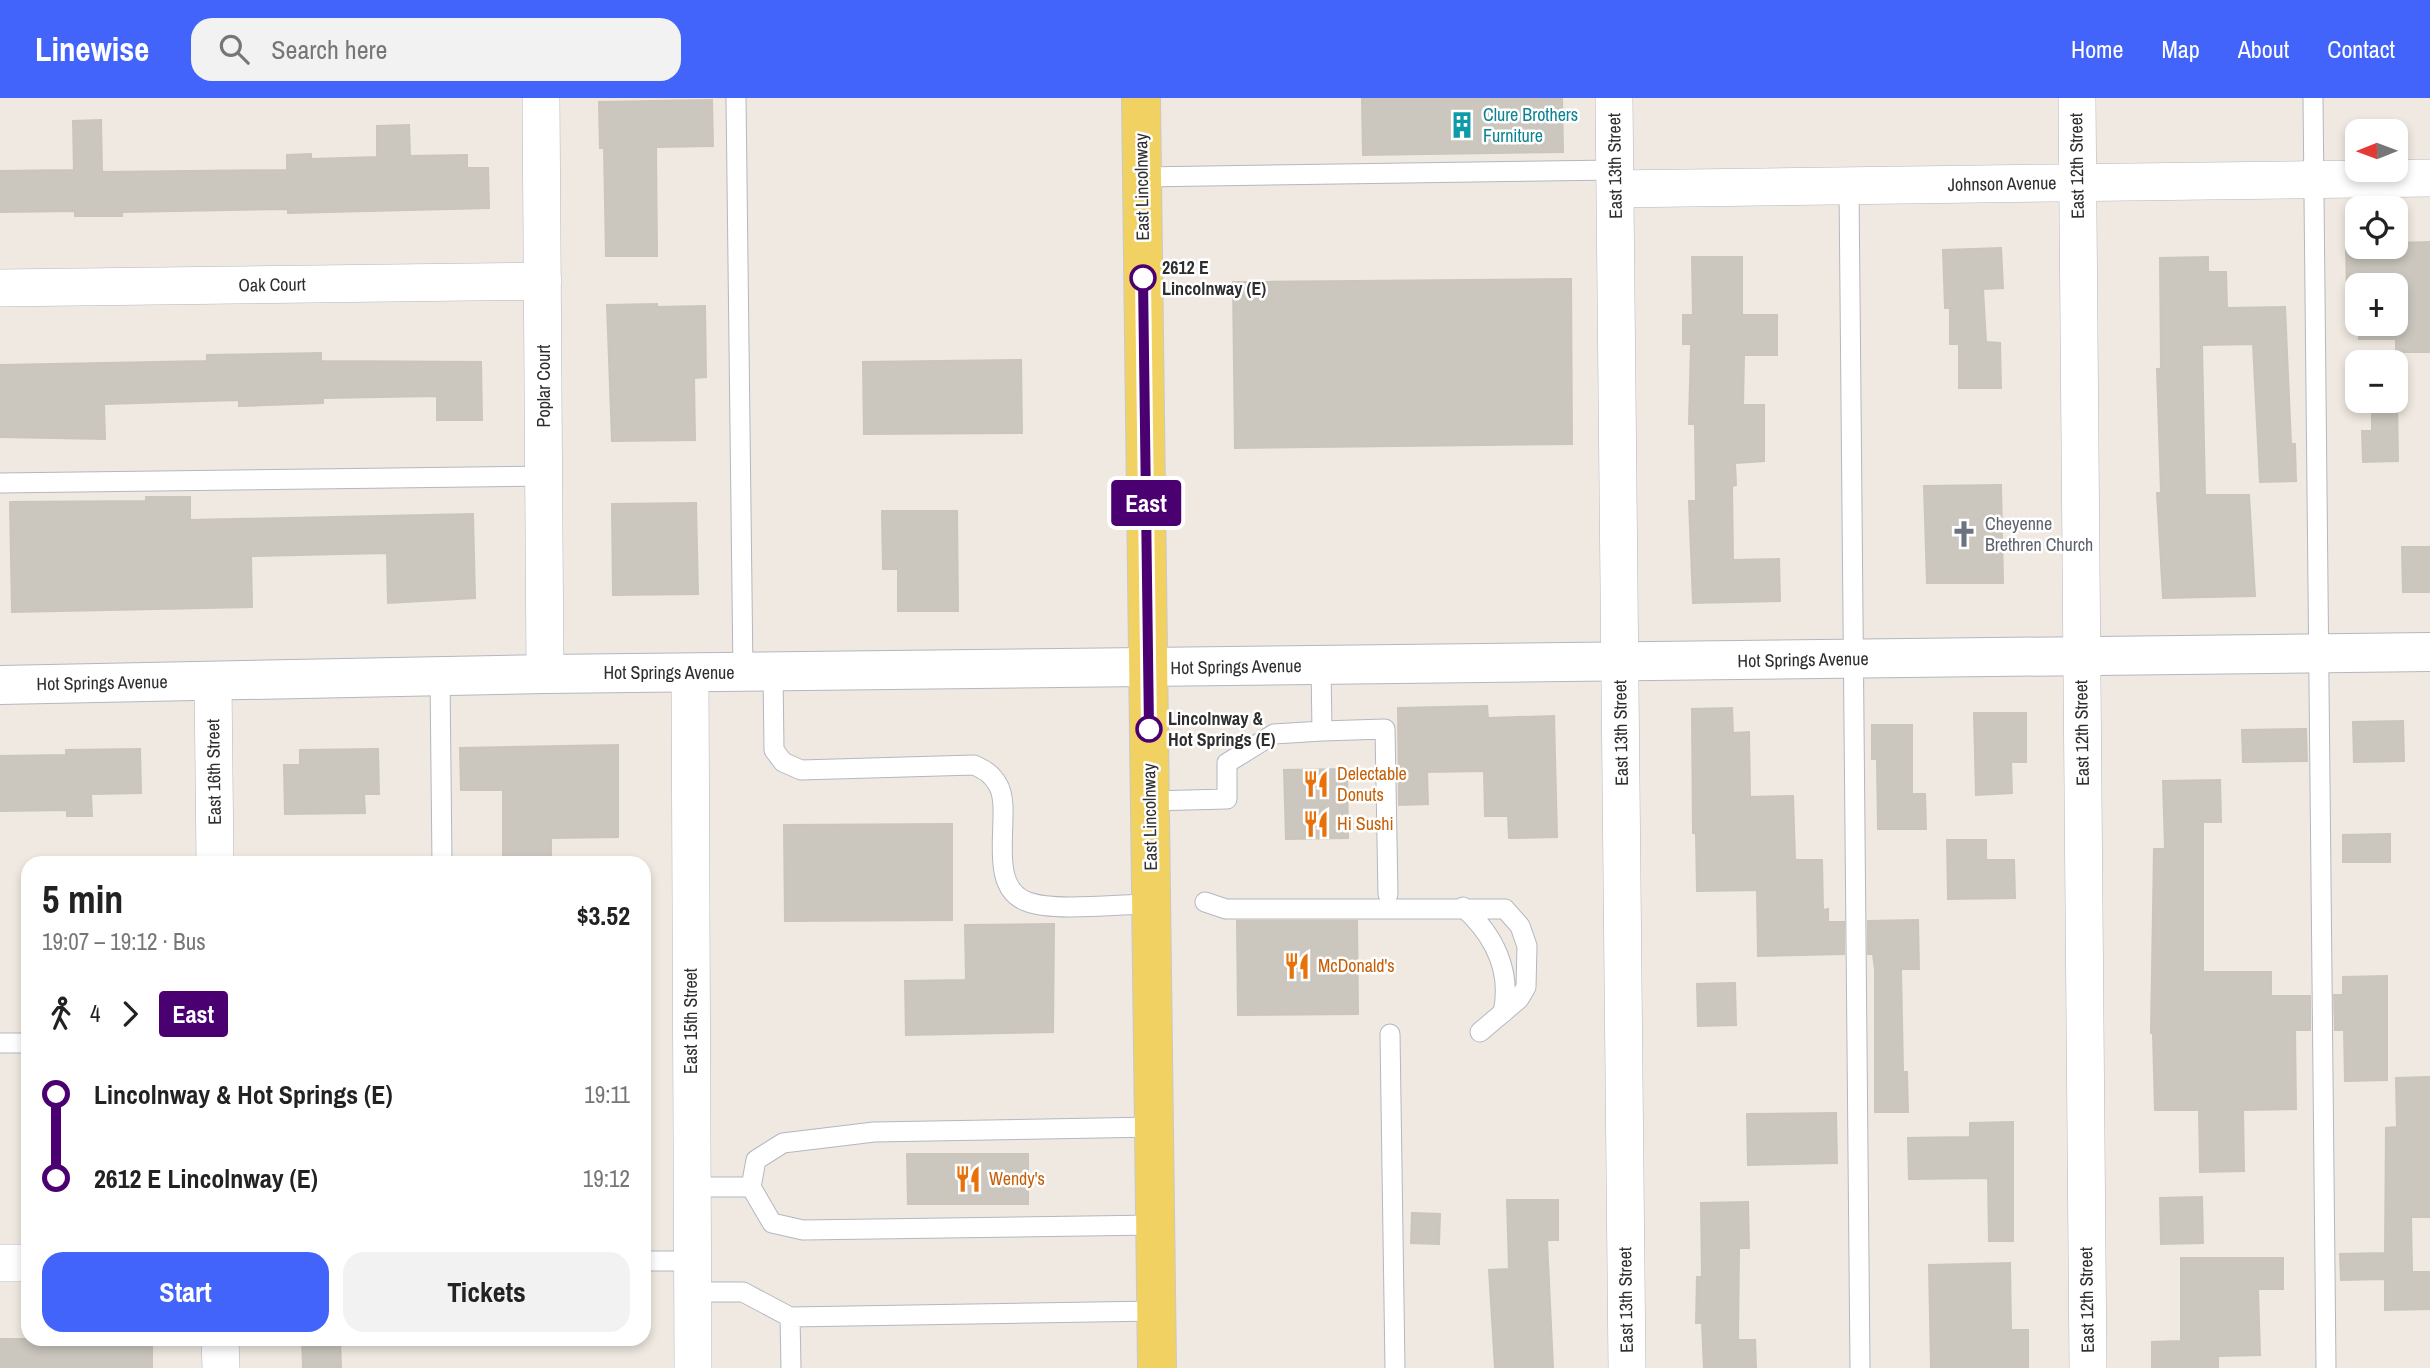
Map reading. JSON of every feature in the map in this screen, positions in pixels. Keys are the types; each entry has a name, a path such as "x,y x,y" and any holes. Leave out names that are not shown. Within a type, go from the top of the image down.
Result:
{"main road":[{"name":"East Lincolnway","path":"1141,98 1157,1368"}],"street":[{"name":"Poplar Court","path":"541,98 545,674"},
{"name":"East 13th Street","path":"1614,98 1627,1368"},
{"name":"East 12th Street","path":"2077,98 2088,1368"},
{"name":"Johnson Avenue","path":"1615,179 1849,186 2430,178"},
{"name":"Oak Court","path":"0,288 544,281"},
{"name":"Hot Springs Avenue","path":"0,685 545,674 2430,652"},
{"name":"East 15th Street","path":"690,673 693,1368"},
{"name":"East 16th Street","path":"213,682 215,856"},
{"path":"0,1263 21,1263"},
{"path":"220,1346 221,1368"}],"lane":[{"path":"736,98 758,672 774,750 783,762 801,770 974,765 989,772 1000,787 1002,860 1011,890 1026,902 1047,905 1151,904"},
{"path":"2313,98 2326,1368"},
{"path":"1142,177 1615,179"},
{"path":"1849,186 1860,1368"},
{"path":"0,483 544,477"},
{"path":"1321,666 1322,731"},
{"path":"440,677 442,856"},
{"path":"1150,802 1227,799 1227,763 1274,734 1385,729 1388,894"},
{"path":"1205,901 1226,909 1505,909 1520,926 1527,946 1526,987 1519,999 1480,1032"},
{"path":"1463,907 1483,925 1504,967 1507,994 1503,1013"},
{"path":"1391,1034 1395,1368"},
{"path":"0,1043 21,1043"},
{"path":"1154,1127 874,1132 783,1143 756,1160 751,1187 772,1223 803,1230 1155,1225"},
{"path":"692,1187 751,1187"},
{"path":"651,1263 743,1292 790,1317 1156,1311"},
{"path":"790,1317 791,1368"}],"building":[{"name":"Clure Brothers Furniture","path":"1362,98 1562,98 1563,152 1363,155"},
{"path":"712,100 713,146 656,147 657,256 606,256 604,148 600,148 599,102"},
{"path":"101,120 102,172 287,170 287,155 311,154 311,159 377,157 377,126 409,125 410,156 467,155 467,168 488,168 489,208 288,213 288,209 122,212 122,216 75,216 75,211 0,212 0,171 74,170 73,121"},
{"path":"2430,242 2430,352 2396,350 2396,339 2359,339 2359,336 2408,336 2408,273 2347,273 2346,259 2408,259 2408,243"},
{"path":"2001,248 2003,288 1983,289 1986,342 2000,343 2001,388 1959,388 1959,344 1950,344 1950,308 1945,308 1943,250"},
{"path":"1692,257 1742,257 1742,315 1777,315 1777,355 1744,355 1743,405 1764,405 1764,461 1735,463 1736,485 1732,486 1733,560 1779,559 1780,601 1693,603 1689,501 1696,501 1695,424 1689,424 1691,344 1683,344 1683,315 1693,315"},
{"path":"2208,257 2208,272 2226,272 2227,308 2285,307 2291,444 2295,444 2296,481 2260,482 2253,344 2202,345 2205,495 2249,495 2255,596 2163,598 2157,493 2161,493 2157,369 2161,369 2160,258"},
{"path":"1571,279 1572,444 1235,448 1233,282"},
{"path":"657,304 657,307 705,306 706,377 694,378 695,440 612,441 607,305"},
{"path":"321,353 321,361 481,362 482,420 437,420 437,396 323,398 323,403 239,406 239,400 104,404 105,439 0,437 0,365 207,361 207,355"},
{"path":"1021,360 1022,433 864,434 863,362"},
{"path":"2372,413 2397,413 2398,461 2363,462 2362,431 2372,431"},
{"name":"Cheyenne Brethren Church","path":"2001,485 2003,583 1927,583 1924,486"},
{"path":"146,497 190,497 190,520 473,514 475,598 388,603 387,553 251,556 252,607 12,612 10,502 146,501"},
{"path":"696,503 698,594 613,595 612,504"},
{"path":"882,511 957,511 958,611 898,611 898,569 883,569"},
{"path":"2402,547 2430,547 2430,592 2403,592"},
{"path":"1487,706 1488,718 1554,716 1557,837 1509,838 1508,816 1485,816 1484,771 1427,772 1428,804 1399,805 1398,708"},
{"path":"1732,708 1733,733 1749,732 1750,797 1793,796 1795,860 1822,860 1823,910 1828,909 1828,922 1844,922 1844,954 1758,956 1757,890 1697,891 1696,833 1693,833 1692,709"},
{"path":"1974,713 2026,713 2026,762 2011,762 2012,793 1976,795"},
{"path":"2403,721 2404,761 2354,762 2353,722"},
{"path":"1872,725 1912,725 1912,794 1925,794 1926,829 1878,829 1877,759 1872,759"},
{"path":"2306,729 2307,761 2243,762 2242,730"},
{"path":"618,745 618,837 551,838 551,856 503,856 503,790 461,790 460,748"},
{"path":"140,749 141,793 91,794 92,816 67,816 67,810 0,811 0,756 66,755 66,750"},
{"path":"378,749 379,794 364,794 365,813 285,814 284,765 300,765 300,750"},
{"path":"1347,769 1348,838 1286,839 1284,770"},
{"path":"2220,780 2221,822 2203,822 2203,972 2271,972 2271,996 2310,996 2310,1030 2295,1030 2296,1109 2243,1110 2244,1171 2200,1172 2199,1110 2155,1110 2151,1033 2154,849 2165,849 2163,781"},
{"path":"952,824 952,920 785,921 784,825"},
{"path":"2390,834 2390,862 2343,862 2343,835"},
{"path":"1947,840 1986,840 1986,860 2014,860 2015,898 1948,899"},
{"path":"1918,920 1919,969 1901,969 1903,1072 1907,1072 1908,1112 1875,1112 1875,969 1873,954 1868,954 1868,921"},
{"path":"1237,921 1357,921 1358,1014 1238,1015"},
{"path":"1054,924 1053,1032 906,1035 905,981 966,980 965,925"},
{"path":"2387,976 2387,1080 2345,1081 2344,1030 2335,1030 2334,995 2343,995 2343,977"},
{"path":"1735,983 1736,1025 1698,1026 1697,984"},
{"path":"2430,1077 2430,1217 2411,1217 2412,1272 2430,1272 2430,1309 2385,1310 2385,1279 2341,1280 2340,1254 2385,1253 2386,1128 2397,1127 2396,1078"},
{"path":"1836,1113 1837,1163 1748,1165 1747,1114"},
{"path":"2013,1122 2013,1241 1989,1241 1988,1178 1909,1179 1908,1138 1970,1137 1970,1123"},
{"name":"Wendy's","path":"907,1154 1028,1154 1028,1204 908,1204"},
{"path":"2202,1197 2203,1243 2161,1244 2160,1198"},
{"path":"1507,1200 1558,1200 1558,1240 1547,1240 1553,1368 1495,1368 1489,1270 1509,1269"},
{"path":"1748,1202 1749,1248 1739,1248 1738,1340 1755,1340 1756,1368 1704,1368 1702,1323 1696,1323 1697,1277 1702,1277 1701,1203"},
{"path":"1412,1213 1440,1214 1439,1244 1411,1243"},
{"path":"2181,1258 2283,1258 2283,1289 2258,1289 2260,1355 2218,1356 2218,1368 2152,1368 2152,1342 2181,1341"},
{"path":"2010,1263 2011,1330 2028,1330 2028,1368 1931,1368 1929,1265"},
{"path":"0,1339 21,1339 21,1346 152,1346 152,1368 0,1368"},
{"path":"302,1346 340,1346 341,1368 303,1368"}],"bus line":[{"name":"East","path":"1143,278 1149,729"}],"place":[{"name":"Clure Brothers Furniture","path":"1462,125"},
{"name":"2612 E Lincolnway (E)","path":"1143,278"},
{"name":"Cheyenne Brethren Church","path":"1964,534"},
{"name":"Lincolnway & Hot Springs (E)","path":"1149,729"},
{"name":"Delectable Donuts","path":"1316,784"},
{"name":"Hi Sushi","path":"1316,824"},
{"name":"McDonald's","path":"1297,966"},
{"name":"Wendy's","path":"968,1179"}]}
